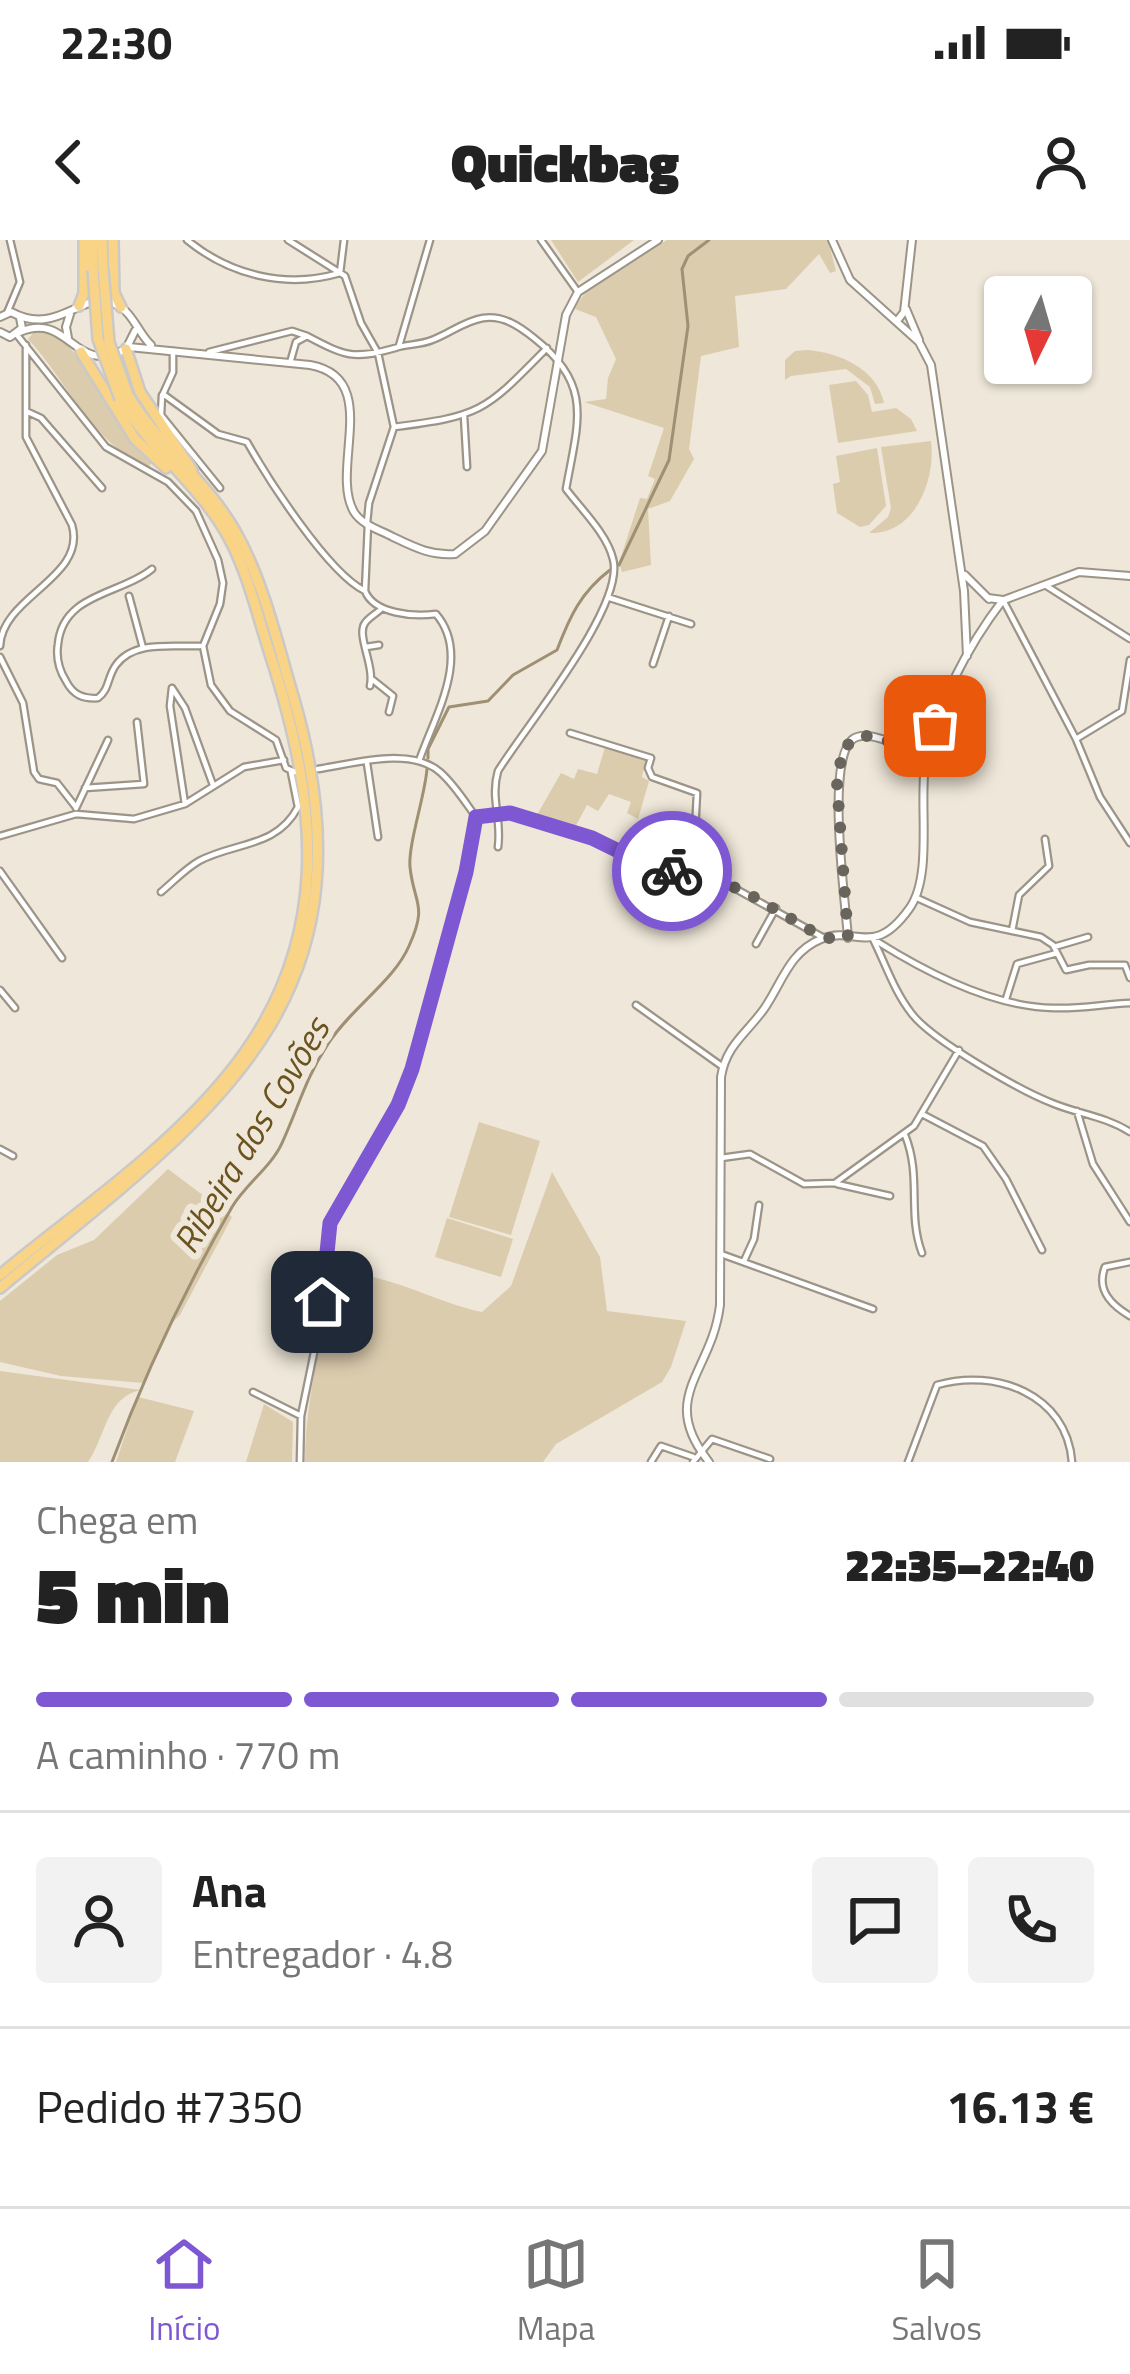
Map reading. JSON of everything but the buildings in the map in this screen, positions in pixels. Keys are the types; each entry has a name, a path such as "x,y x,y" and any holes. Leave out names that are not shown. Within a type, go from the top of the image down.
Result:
{"highway":[{"path":"0,1288 172,1133 227,1076 277,994 304,903 310,846 308,801 281,688 230,540 154,448 124,397 88,240"},
{"path":"75,310 84,293 88,240"},
{"path":"98,270 102,240"},
{"path":"113,240 114,293 121,307"},
{"path":"0,1275 180,1138 234,1081 280,1010 308,935 319,843 309,757 285,669 244,549 157,422 130,368 128,348"},
{"path":"81,352 135,439 183,480"},
{"path":"124,397 201,485"}],"street":[{"path":"7,315 20,282 10,240"},
{"path":"187,240 224,265 260,278 340,273"},
{"path":"288,240 340,273 378,353 394,428 369,503 364,591"},
{"path":"340,273 344,240"},
{"path":"399,346 430,240"},
{"path":"541,240 578,292"},
{"path":"0,332 10,337 45,327 68,338 81,352 100,357 149,347 330,371 344,386 349,406 350,500 355,514 429,553 455,554 475,542 542,451 566,315 578,292 658,240"},
{"path":"832,240 850,280 919,342"},
{"path":"911,240 905,305 933,375 965,598 967,660"},
{"path":"894,318 905,293"},
{"path":"7,315 49,321 99,301 121,307 149,347"},
{"path":"894,318 905,305"},
{"path":"68,338 75,310"},
{"path":"7,315 106,447 168,482 196,511 218,560 223,584 203,646 212,685 221,701 276,740 293,772 298,807 280,828 250,847 198,862 161,892"},
{"path":"205,355 297,331 345,356 378,353 429,342 481,318 498,317 518,325 547,348 572,380 580,410 566,489 610,550 616,576 591,634 498,771 493,796 500,812 499,847"},
{"path":"128,348 134,327"},
{"path":"290,363 296,342 307,336"},
{"path":"0,646 7,621 75,545 73,525 26,437 26,345"},
{"path":"130,368 134,355 149,347"},
{"path":"394,428 464,416 493,403 547,348"},
{"path":"173,351 160,415 220,488"},
{"path":"556,378 572,380"},
{"path":"163,394 218,434 247,442 256,463 325,552 364,591 375,615"},
{"path":"26,412 41,418 102,488"},
{"path":"464,416 467,467"},
{"path":"961,566 993,605 993,615"},
{"path":"152,569 74,609 61,628 57,651 67,683 73,692 90,699 104,695 110,673 123,657 143,648 203,646"},
{"path":"988,598 1004,600 1087,571 1130,576"},
{"path":"1045,585 1130,639"},
{"path":"965,598 978,592"},
{"path":"129,596 143,648"},
{"path":"608,598 691,623"},
{"path":"873,939 903,916 916,898 931,738 967,660 1004,600"},
{"path":"1004,600 1100,796 1130,843"},
{"path":"370,602 414,616 436,614 449,638 452,656 447,687 419,760"},
{"path":"382,609 362,627 371,682 393,696 389,712"},
{"path":"653,664 669,616"},
{"path":"968,627 975,633 984,631"},
{"path":"366,647 379,646"},
{"path":"1076,739 1122,711 1130,660"},
{"path":"1,662 23,703 34,772 39,779 57,783 76,810"},
{"path":"185,804 170,706 172,688 185,707 213,785"},
{"path":"85,788 144,784 137,722"},
{"path":"570,733 650,758 652,777 698,794 694,851 706,878"},
{"path":"848,938 837,783 843,748 862,735 913,748 925,764"},
{"path":"913,748 931,738"},
{"path":"76,810 108,740"},
{"path":"0,836 76,810 124,820 185,804 244,767 284,760"},
{"path":"300,1462 301,1416 319,1328 330,1223 398,1105 412,1069 466,872 476,817 446,777 419,760 318,769"},
{"path":"367,763 378,837"},
{"path":"476,817 500,812 592,838 641,862 740,889 824,938 873,939 952,981 1005,1000 1053,1008 1130,1003"},
{"path":"1012,931 1018,895 1049,866 1045,839"},
{"path":"0,871 62,958"},
{"path":"916,898 970,922 1041,937 1066,970 1125,965 1130,978"},
{"path":"756,944 776,908"},
{"path":"1005,1000 1017,964 1088,937"},
{"path":"696,1456 684,1408 718,1319 723,1067 733,1043 766,1006 793,959 824,938"},
{"path":"873,939 914,1017 1040,1098 1130,1132"},
{"path":"0,990 14,1008"},
{"path":"636,1005 723,1067"},
{"path":"835,1183 904,1136 959,1050"},
{"path":"1077,1111 1093,1164 1130,1222"},
{"path":"922,1114 983,1146 1006,1179 1042,1250"},
{"path":"904,1136 916,1166 915,1230 922,1253"},
{"path":"0,1149 13,1156"},
{"path":"722,1158 750,1154 804,1184 835,1183 890,1196"},
{"path":"744,1261 754,1239 759,1204"},
{"path":"721,1254 873,1309"},
{"path":"1130,1262 1105,1267 1101,1277 1105,1296 1130,1316"},
{"path":"908,1462 937,1385 1001,1382 1018,1386 1046,1408 1064,1431 1072,1462"},
{"path":"253,1392 301,1416"},
{"path":"696,1456 712,1439 770,1459"},
{"path":"651,1462 662,1445 709,1462"}],"shaded area":[{"path":"551,240 634,240 578,282"},
{"path":"667,240 828,240 836,271 830,273 819,254 786,289 735,296 739,347 701,356 689,449 694,459 670,501 648,509 651,565 622,572 619,563 640,498 647,499 655,479 648,476 664,428 584,402 606,399 616,359 596,317 575,309 603,277"},
{"path":"35,331 71,349 110,411 152,463 148,467 96,427 28,339"},
{"path":"808,350 855,365 874,381 884,403 875,404 870,387 846,369 785,380 785,360 795,351"},
{"path":"856,381 868,395 872,412 896,408 911,419 917,431 838,443 829,385"},
{"path":"931,441 926,487 911,515 885,531 869,533 888,517 891,508 881,447"},
{"path":"877,448 886,506 869,525 860,527 837,513 836,456"},
{"path":"605,747 646,759 642,777 649,781 638,819 627,813 631,802 609,794 598,811 587,805 573,831 534,820 561,773 574,779 578,769 597,774"},
{"path":"479,1122 540,1141 511,1235 449,1217"},
{"path":"168,1169 232,1217 180,1315 168,1327 143,1383 61,1376 0,1362 0,1301 57,1255 94,1240"},
{"path":"552,1172 600,1257 607,1311 686,1321 662,1382 556,1444 543,1462 305,1462 327,1272 388,1281 482,1312 511,1286"},
{"path":"447,1218 513,1239 501,1277 435,1257"},
{"path":"0,1371 141,1390 129,1394 114,1409 88,1462 0,1462"},
{"path":"138,1397 194,1411 175,1462 116,1462"},
{"path":"264,1404 293,1422 292,1462 246,1462"}],"waterway":[{"name":"Ribeira dos Covões","path":"619,565 669,460 688,326 682,269 688,256 709,240"},
{"name":"Ribeira dos Covões","path":"428,758 449,707 488,701 513,675 557,650 577,606 610,570"},
{"name":"Ribeira dos Covões","path":"112,1462 167,1332 232,1207 277,1152 328,1044 409,946 419,913 410,857 427,769"}],"way so far":[{"path":"672,871 740,889 824,938 848,938 837,783 843,748 862,735 917,748 931,738 935,726"}],"route":[{"path":"322,1302 330,1223 398,1105 412,1069 466,872 476,817 510,813 592,838 672,871"}]}
